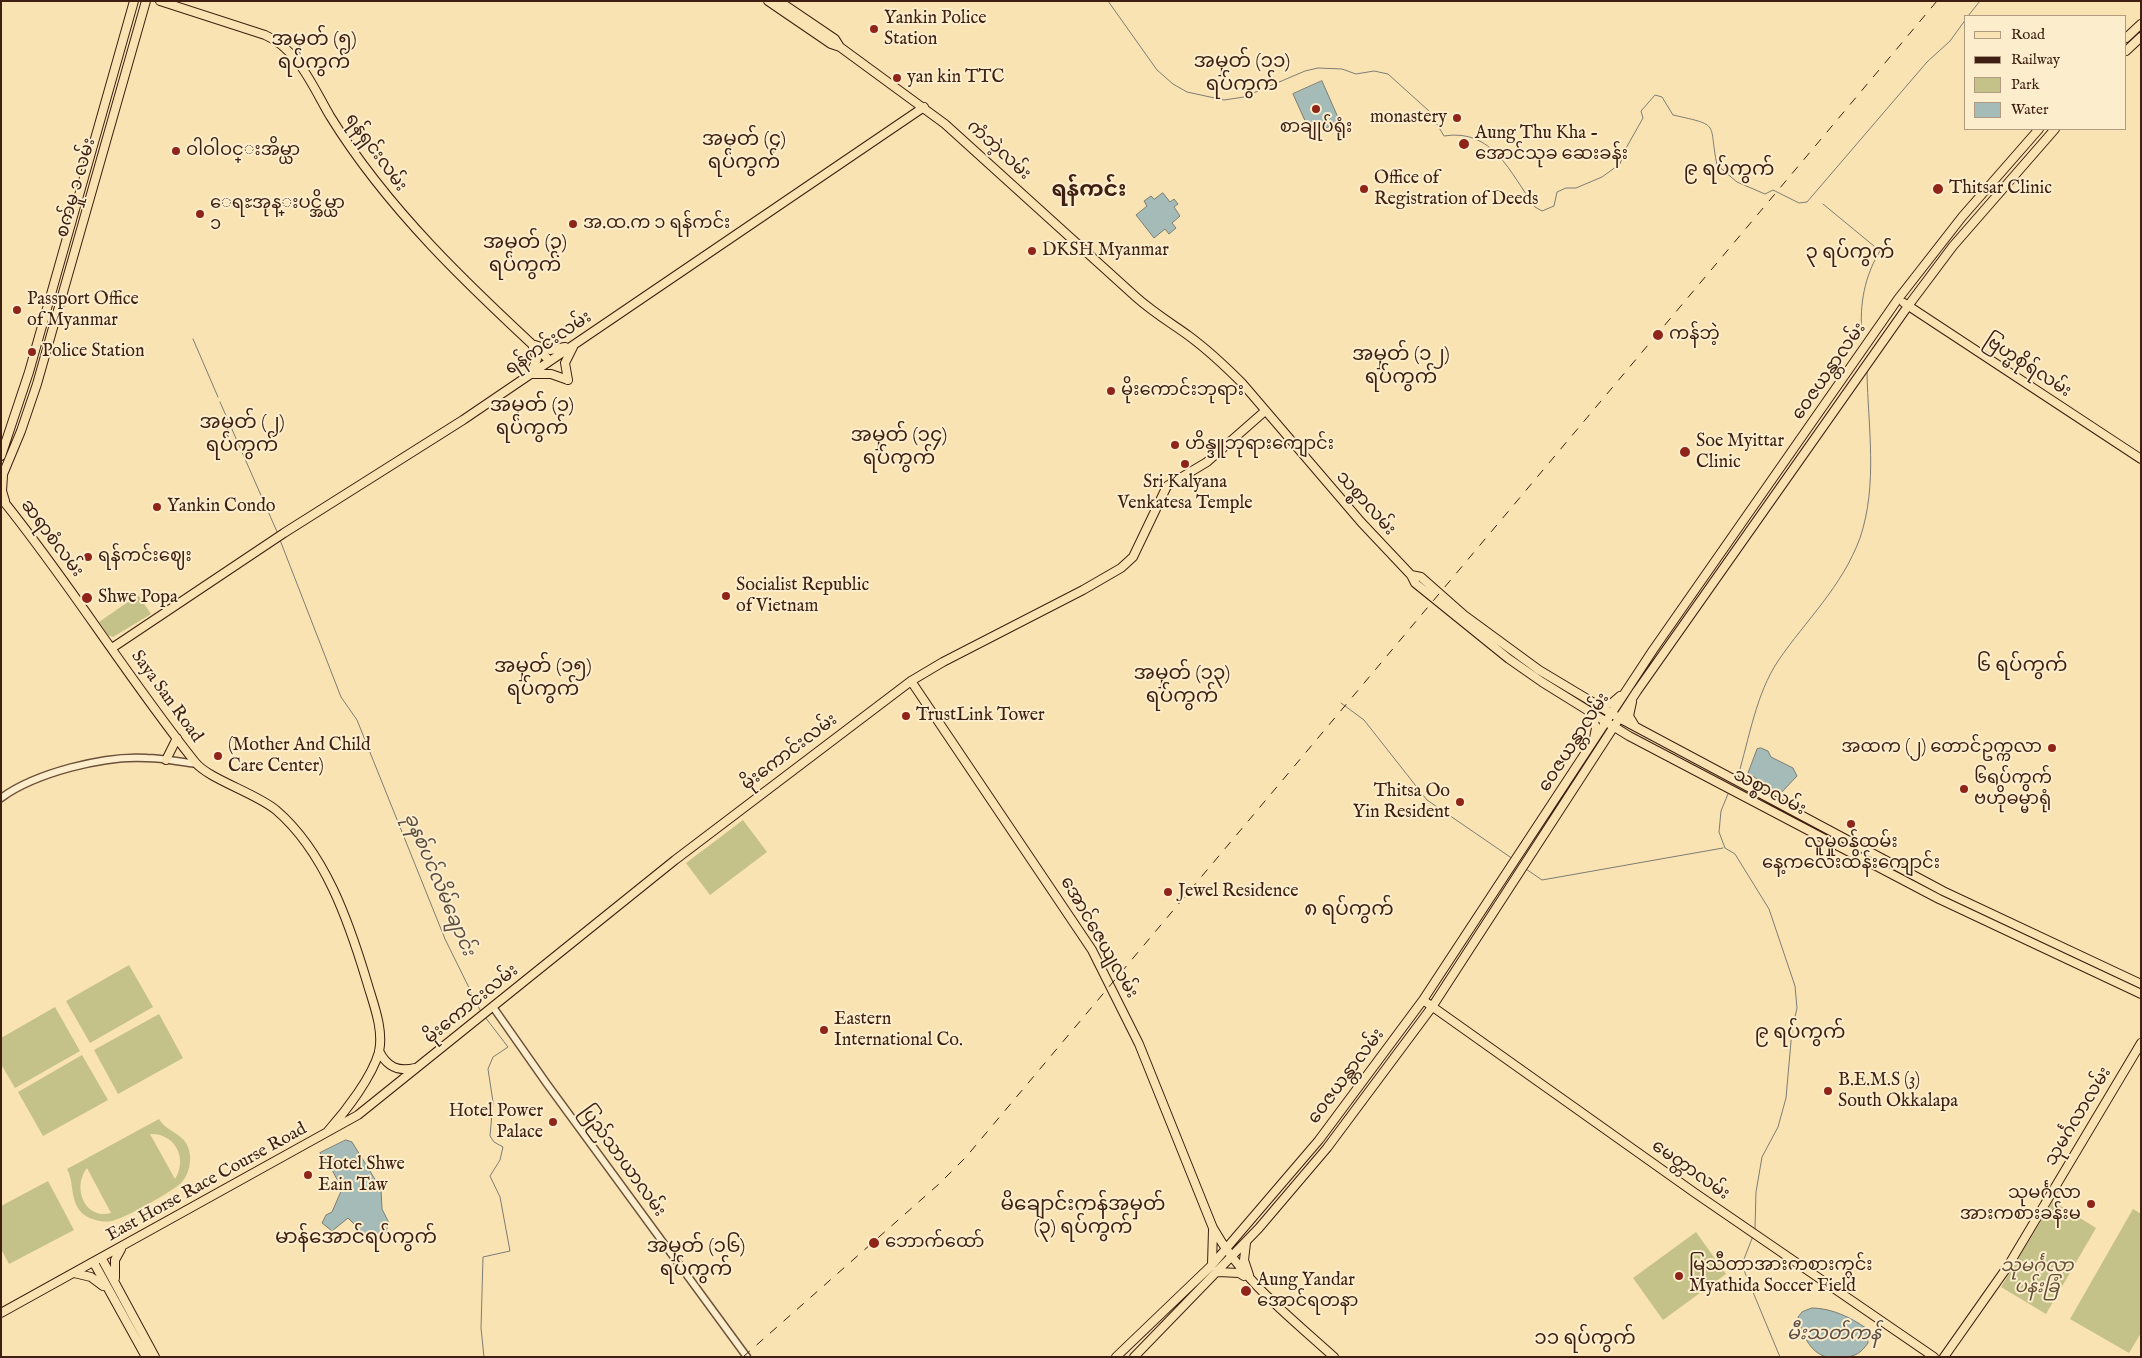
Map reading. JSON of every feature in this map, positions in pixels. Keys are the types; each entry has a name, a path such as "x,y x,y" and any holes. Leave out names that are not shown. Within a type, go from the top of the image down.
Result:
{"main road":[{"name":"စက်မှု ၁ လမ်း","path":"1,456 13,426 29,372 134,1"},
{"name":"စက်မှု ၁ လမ်း","path":"6,469 37,384 146,1"},
{"name":"ကံဘဲ့လမ်း","path":"768,1 835,39 840,47 924,107 1093,256 1136,297 1172,326"},
{"name":"ကံဘဲ့လမ်း","path":"779,1 791,13"},
{"name":"ရန်ရှင်းလမ်း","path":"163,2 281,42 296,59 352,151 382,191 406,219 549,360"},
{"path":"2127,37 2141,24"},
{"path":"2127,51 2141,37"},
{"path":"123,42 134,46"},
{"path":"109,93 120,96"},
{"name":"ရန်ကင်းလမ်း","path":"112,648 279,536 460,422 924,107"},
{"name":"ဝေဇယန္တာလမ်း","path":"1615,716 1628,687 1898,299 1962,217 2038,130"},
{"name":"ဝေဇယန္တာလမ်း","path":"1116,1357 1212,1264 1319,1140 1423,1000 1591,745 1636,692 1908,306 1953,246 2054,130"},
{"path":"94,144 104,147"},
{"path":"64,246 75,248"},
{"path":"52,288 62,291"},
{"name":"ဗြဟ္မစိုရ်လမ်း","path":"1898,299 2141,458"},
{"name":"သစ္စာလမ်း","path":"1172,326 1190,336 1222,362 1361,522 1411,575 1415,583 1498,651 1542,682 1629,736 1939,899 2141,994"},
{"path":"531,344 550,350 576,344"},
{"path":"531,344 537,358 530,374 551,374 568,380 565,363 576,344"},
{"name":"မိုးကောင်းလမ်း","path":"327,1133 358,1115 420,1067 674,860 911,681 943,662 1083,590 1121,568 1134,557 1167,486 1208,462 1265,411"},
{"path":"1802,439 1810,445"},
{"path":"1,479 6,469"},
{"path":"3,502 2,491 6,469"},
{"name":"ဆရာစံလမ်း","path":"3,502 112,648"},
{"path":"1716,559 1726,566"},
{"name":"သစ္စာလမ်း","path":"1411,575 1421,577 1502,644 1596,705 1636,728 1943,891 2141,984"},
{"name":"Saya San Road","path":"112,648 196,764"},
{"name":"အောင်ဇေယျလမ်း","path":"911,681 944,727 1092,950 1139,1044 1213,1228 1225,1250 1250,1280 1334,1357"},
{"path":"1596,705 1612,703 1628,687"},
{"path":"1636,692 1629,716 1636,728"},
{"path":"1591,713 1596,728 1591,745"},
{"name":"ဝေဇယန္တာလမ်း","path":"1134,1357 1246,1243 1327,1148 1432,1007 1599,750 1609,725"},
{"path":"1599,750 1616,736 1629,736"},
{"path":"166,760 177,738"},
{"path":"196,764 267,803 286,819 325,875 357,946 378,1020 379,1051 369,1073 350,1104 327,1133"},
{"path":"1536,829 1544,834"},
{"name":"မေတ္တာလမ်း","path":"1423,1000 1687,1187 1934,1357"},
{"name":"သုမင်္ဂလာလမ်း","path":"1944,1357 2008,1266 2141,1043"},
{"path":"379,1051 391,1067 399,1070 420,1067"},
{"name":"East Horse Race Course Road","path":"1,1313 102,1259 327,1133"},
{"path":"1319,1140 1327,1148"},
{"path":"1213,1228 1226,1239 1230,1239 1240,1233"},
{"path":"1212,1264 1214,1247 1213,1228"},
{"path":"1246,1243 1244,1260 1250,1280"},
{"path":"118,1299 114,1272 115,1260 121,1248"},
{"path":"102,1259 118,1299"},
{"path":"94,1263 118,1299 146,1352 155,1357"},
{"path":"1218,1272 1239,1273 1250,1280"},
{"path":"74,1273 100,1282 118,1299"}],"street":[{"path":"1,798 39,778 70,769 126,758 147,758 196,764"},
{"name":"ပြည်သာယာလမ်း","path":"491,1009 747,1357"}],"green space":[{"path":"138,595 151,614 113,637 108,635 99,622"},
{"path":"743,820 767,852 710,895 686,863"},
{"path":"129,965 153,1007 90,1043 66,1001"},
{"path":"55,1007 80,1051 15,1088 1,1064 1,1038"},
{"path":"159,1014 183,1058 118,1094 94,1050"},
{"path":"82,1055 108,1100 43,1136 18,1092"},
{"path":"159,1119 166,1127 184,1140 190,1154 188,1171 182,1182 137,1210 108,1222 90,1218 79,1209 74,1198 67,1169","holes":["150,1134 166,1138 177,1148 180,1163 175,1179","87,1168 111,1213 102,1214 94,1212 83,1200 81,1184"]},
{"path":"48,1181 74,1230 9,1264 1,1249 1,1206"},
{"name":"သုမင်္ဂလာ ပန်းခြံ","path":"2053,1201 2096,1228 2046,1314 2001,1287"},
{"path":"2133,1209 2141,1214 2141,1333 2129,1353 2070,1319"},
{"name":"မြသီတာအားကစားကွင်း Myathida Soccer Field","path":"1696,1232 1726,1274 1663,1320 1633,1278"}],"water":[{"path":"1322,81 1340,122 1311,134 1293,94"},
{"path":"1163,193 1170,202 1174,199 1178,204 1174,207 1180,216 1172,223 1176,228 1169,234 1165,229 1154,238 1136,215 1147,206 1144,201 1151,196 1154,199"},
{"path":"1761,748 1768,751 1771,757 1793,768 1797,776 1780,794 1748,773 1757,749"},
{"path":"346,1140 352,1142 381,1189 382,1209 389,1223 385,1234 369,1239 348,1218 332,1231 322,1223 326,1215 332,1212 342,1189 329,1164 320,1153"},
{"name":"မီးသတ်ကန်","path":"1812,1308 1833,1311 1860,1324 1866,1328 1868,1343 1860,1352 1851,1356 1827,1357 1821,1355 1807,1341 1798,1317 1802,1312"}],"waterway":[{"path":"1108,1 1157,70 1173,84 1187,92 1224,100 1244,97 1305,71 1318,68 1342,69 1356,74 1374,71 1388,74 1429,111 1444,136 1461,135 1475,139 1488,146 1508,167 1535,207 1542,211 1554,206 1557,192 1566,188 1576,188 1602,177 1620,164 1625,150 1643,118 1641,111 1655,95 1662,97 1673,115 1699,121 1710,128 1717,165 1737,182 1765,194 1773,190 1799,203 1807,202 1927,62 1950,41 1964,22"},
{"path":"1969,15 1980,1"},
{"path":"1823,204 1880,251 1870,270 1864,290 1861,312 1862,333"},
{"name":"ခုနစ်ပင်လိမ်ချောင်း","path":"193,339 218,397"},
{"path":"1738,776 1754,717 1770,674 1834,588 1860,538 1866,518 1869,497 1871,456 1867,372"},
{"name":"ခုနစ်ပင်လိမ်ချောင်း","path":"220,402 278,534"},
{"name":"ခုနစ်ပင်လိမ်ချောင်း","path":"280,540 341,697 357,720 445,939 481,1012"},
{"path":"1341,703 1364,720 1427,800 1513,859"},
{"path":"1728,794 1721,811 1719,832 1725,848 1735,854 1769,909 1795,986 1797,1008 1792,1030 1786,1098 1778,1127 1762,1157 1756,1192 1755,1229"},
{"path":"1526,869 1542,880 1723,848"},
{"name":"ခုနစ်ပင်လိမ်ချောင်း","path":"484,1357 481,1328 483,1257 510,1251 500,1197 490,1176 500,1160 503,1147 494,1142 490,1136 493,1102 488,1069 493,1057 508,1047 485,1017"},
{"path":"1753,1236 1744,1259 1745,1273 1780,1357"}],"railway":[{"path":"743,1357 939,1184 966,1157 1937,1"}],"place":[{"name":"Yankin Police Station","path":"874,29"},
{"name":"yan kin TTC","path":"897,78"},
{"name":"စာချုပ်ရုံး","path":"1316,109"},
{"name":"monastery","path":"1457,118"},
{"name":"Aung Thu Kha - အောင်သုခ ဆေးခန်း","path":"1464,144"},
{"name":"ဝါဝါဝင္းအိမ္ယာ","path":"176,151"},
{"name":"Office of Registration of Deeds","path":"1364,189"},
{"name":"Thitsar Clinic","path":"1938,189"},
{"name":"ေရႊအုန္းပင္အိမ္ယာ ၁","path":"200,214"},
{"name":"အ.ထ.က ၁ ရန်ကင်း","path":"573,224"},
{"name":"DKSH Myanmar","path":"1032,251"},
{"name":"Passport Office of Myanmar","path":"17,310"},
{"name":"ကန်ဘဲ့","path":"1658,335"},
{"name":"Police Station","path":"32,352"},
{"name":"မိုးကောင်းဘုရား","path":"1111,391"},
{"name":"ဟိန္ဒူဘုရားကျောင်း","path":"1175,445"},
{"name":"Soe Myittar Clinic","path":"1685,452"},
{"name":"Sri Kalyana Venkatesa Temple","path":"1185,464"},
{"name":"Yankin Condo","path":"157,507"},
{"name":"ရန်ကင်းဈေး","path":"88,557"},
{"name":"Socialist Republic of Vietnam","path":"726,596"},
{"name":"Shwe Popa","path":"87,598"},
{"name":"TrustLink Tower","path":"906,716"},
{"name":"အထက (၂) တောင်ဥက္ကလာ","path":"2052,748"},
{"name":"(Mother And Child Care Center)","path":"218,756"},
{"name":"၆ရပ်ကွက် ဗဟိုဓမ္မာရုံ","path":"1964,789"},
{"name":"Thitsa Oo Yin Resident","path":"1460,802"},
{"name":"လူမှုဝန်ထမ်း နေ့ကလေးထိန်းကျောင်း","path":"1851,824"},
{"name":"Jewel Residence","path":"1168,892"},
{"name":"Eastern International Co.","path":"824,1030"},
{"name":"B.E.M.S (3) South Okkalapa","path":"1828,1091"},
{"name":"Hotel Power Palace","path":"553,1122"},
{"name":"Hotel Shwe Eain Taw","path":"308,1175"},
{"name":"သုမင်္ဂလာ အားကစားခန်းမ","path":"2091,1204"},
{"name":"ဘောက်ထော်","path":"874,1243"},
{"name":"မြသီတာအားကစားကွင်း Myathida Soccer Field","path":"1679,1276"},
{"name":"Aung Yandar အောင်ရတနာ","path":"1246,1291"}],"district":[{"name":"အမှတ် (၅) ရပ်ကွက်","path":"314,52"},
{"name":"အမှတ် (၁၁) ရပ်ကွက်","path":"1242,74"},
{"name":"အမှတ် (၄) ရပ်ကွက်","path":"744,152"},
{"name":"၉ ရပ်ကွက်","path":"1729,171"},
{"name":"ရန်ကင်း","path":"1089,191"},
{"name":"၃ ရပ်ကွက်","path":"1850,254"},
{"name":"အမှတ် (၃) ရပ်ကွက်","path":"525,256"},
{"name":"အမှတ် (၁၂) ရပ်ကွက်","path":"1401,368"},
{"name":"အမှတ် (၁) ရပ်ကွက်","path":"532,418"},
{"name":"အမှတ် (၂) ရပ်ကွက်","path":"242,436"},
{"name":"အမှတ် (၁၄) ရပ်ကွက်","path":"899,448"},
{"name":"၆ ရပ်ကွက်","path":"2022,667"},
{"name":"အမှတ် (၁၅) ရပ်ကွက်","path":"543,680"},
{"name":"အမှတ် (၁၃) ရပ်ကွက်","path":"1182,686"},
{"name":"၈ ရပ်ကွက်","path":"1349,911"},
{"name":"၉ ရပ်ကွက်","path":"1800,1034"},
{"name":"မိချောင်းကန်အမှတ် (၃) ရပ်ကွက်","path":"1083,1218"},
{"name":"မာန်အောင်ရပ်ကွက်","path":"356,1239"},
{"name":"အမှတ် (၁၆) ရပ်ကွက်","path":"696,1260"},
{"name":"၁၁ ရပ်ကွက်","path":"1585,1340"}]}
